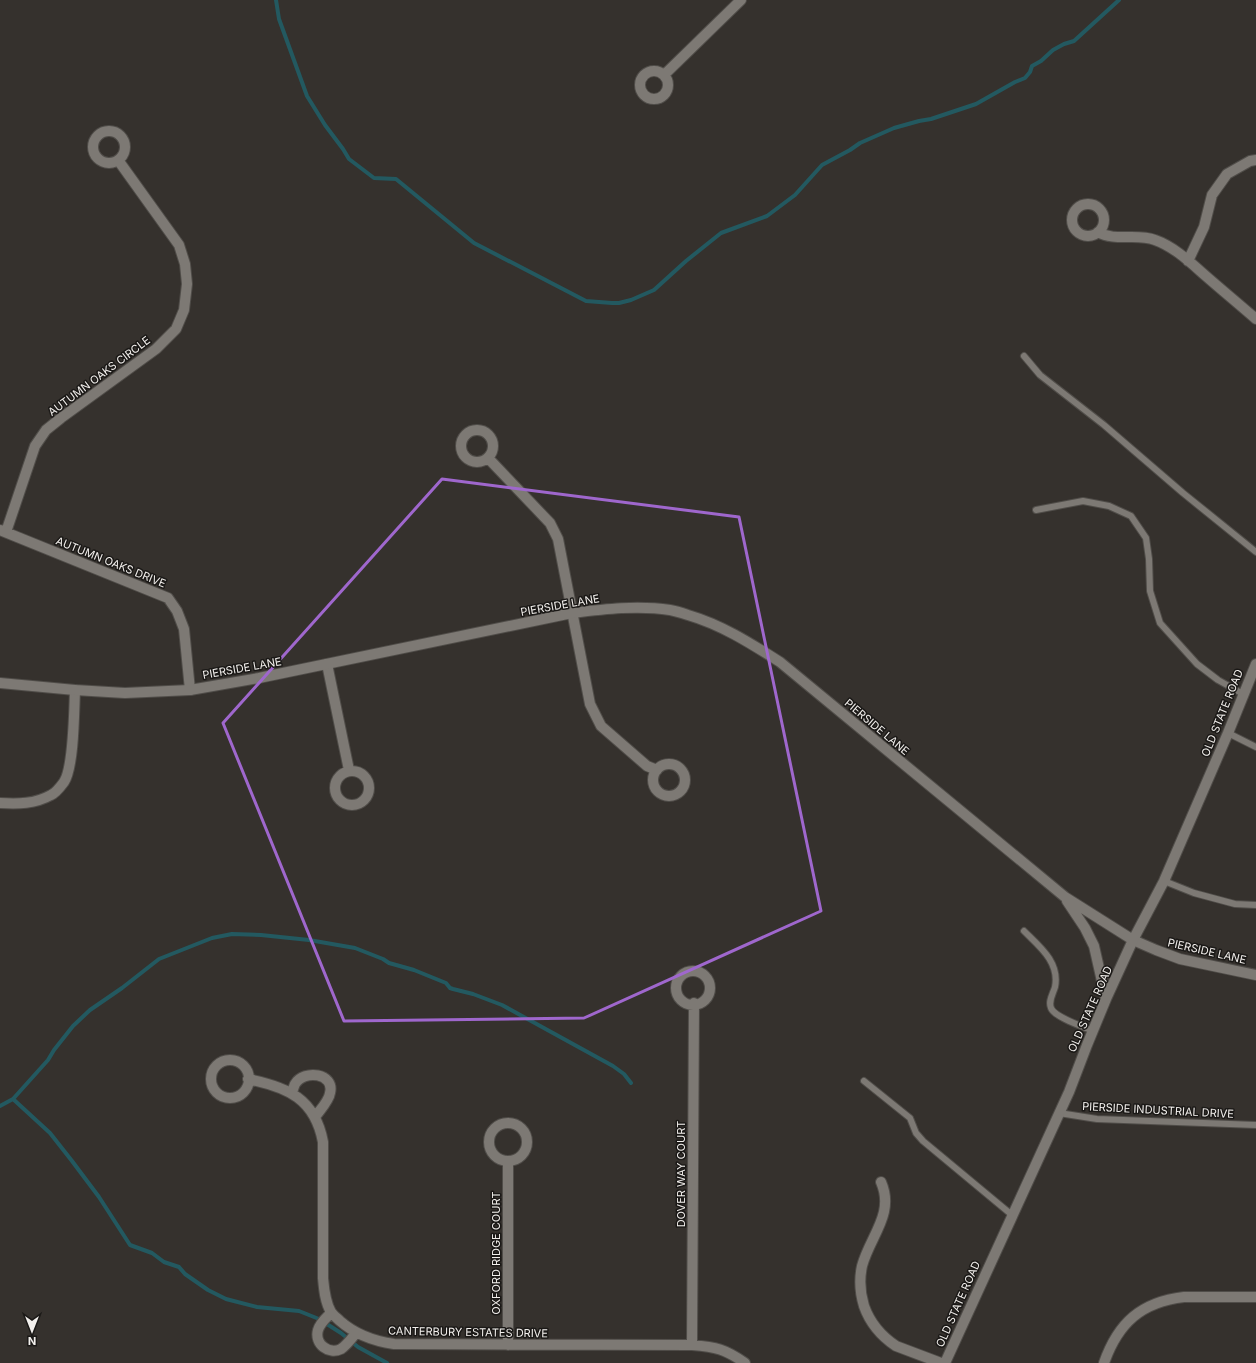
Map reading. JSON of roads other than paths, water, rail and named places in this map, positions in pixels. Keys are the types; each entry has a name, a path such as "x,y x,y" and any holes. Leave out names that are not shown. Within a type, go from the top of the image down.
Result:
{"street":[{"path":"664,75 741,0"},
{"name":"AUTUMN OAKS CIRCLE","path":"3,531 35,446 46,430 156,349 176,329 184,310 187,284 185,264 179,245 118,160"},
{"path":"1188,261 1204,227 1212,195 1227,174 1250,161 1256,160"},
{"path":"1098,232 1105,236 1142,237 1156,240 1188,261 1256,320"},
{"path":"488,458 550,523 558,539 590,704 600,726 647,766 657,770"},
{"name":"AUTUMN OAKS DRIVE","path":"3,531 168,598 177,611 184,629 190,690"},
{"name":"PIERSIDE LANE","path":"0,683 125,693 190,690 258,678 572,613 607,609 640,608 671,610 707,621 742,638 780,662 1065,897 1134,940 1156,950 1180,958 1256,975"},
{"path":"327,664 349,770"},
{"name":"OLD STATE ROAD","path":"945,1363 1059,1113 1106,999 1164,882 1228,734 1256,664"},
{"path":"0,804 26,804 39,800 53,795 64,782 70,765 75,690"},
{"path":"1065,897 1085,928 1094,946 1106,999"},
{"name":"DOVER WAY COURT","path":"692,1345 694,1004"},
{"path":"292,1092 296,1083 304,1076 310,1074 322,1077 327,1081 331,1088 330,1095 315,1117"},
{"path":"248,1079 272,1084 292,1092 315,1117 321,1129 323,1142 323,1278 327,1303 331,1313 321,1324 318,1330 318,1336 321,1345 331,1350 336,1350 345,1346 356,1333"},
{"name":"OXFORD RIDGE COURT","path":"508,1161 508,1345"},
{"path":"880,1182 885,1194 883,1218 866,1256 861,1276 861,1294 866,1311 876,1328 890,1342 896,1346 941,1363"},
{"path":"1104,1363 1109,1347 1118,1332 1128,1321 1142,1310 1153,1305 1184,1297 1256,1297"},
{"name":"CANTERBURY ESTATES DRIVE","path":"331,1313 350,1330 376,1342 394,1344 692,1345 715,1347 732,1354 745,1363"}],"lane":[{"path":"1024,356 1040,375 1104,425 1183,493 1256,552"},
{"path":"1036,510 1083,501 1109,506 1131,516 1146,538 1149,559 1150,591 1160,623 1197,664 1218,680 1243,694"},
{"path":"1228,734 1256,747"},
{"path":"1164,882 1194,894 1235,904 1256,904"},
{"path":"1024,931 1042,949 1052,962 1055,973 1055,986 1050,1001 1051,1008 1055,1014 1093,1031"},
{"path":"864,1081 910,1118 916,1133 922,1141 1012,1215"},
{"name":"PIERSIDE INDUSTRIAL DRIVE","path":"1059,1113 1097,1119 1256,1125"}],"waterway":[{"path":"276,0 279,19 307,96 349,159 374,178 396,179 474,243 586,301 612,303 631,300 654,290 686,261 721,233 767,216 795,195 822,165 860,143 894,128 931,119 976,104 1025,78 1030,72 1032,66 1041,61 1053,50 1074,41 1119,0"},
{"path":"0,1106 13,1099 48,1060 73,1026 90,1010 122,988 159,959 212,938 232,934 261,935 309,940 355,948 383,959 389,963 414,970 446,983 450,988 473,994 502,1005 613,1066 624,1074 631,1083"},
{"path":"13,1099 50,1133 99,1197 130,1245 152,1253 164,1262 179,1267 185,1274 208,1290 226,1299 257,1307 299,1311 319,1319 341,1333 358,1347 387,1363"}]}
